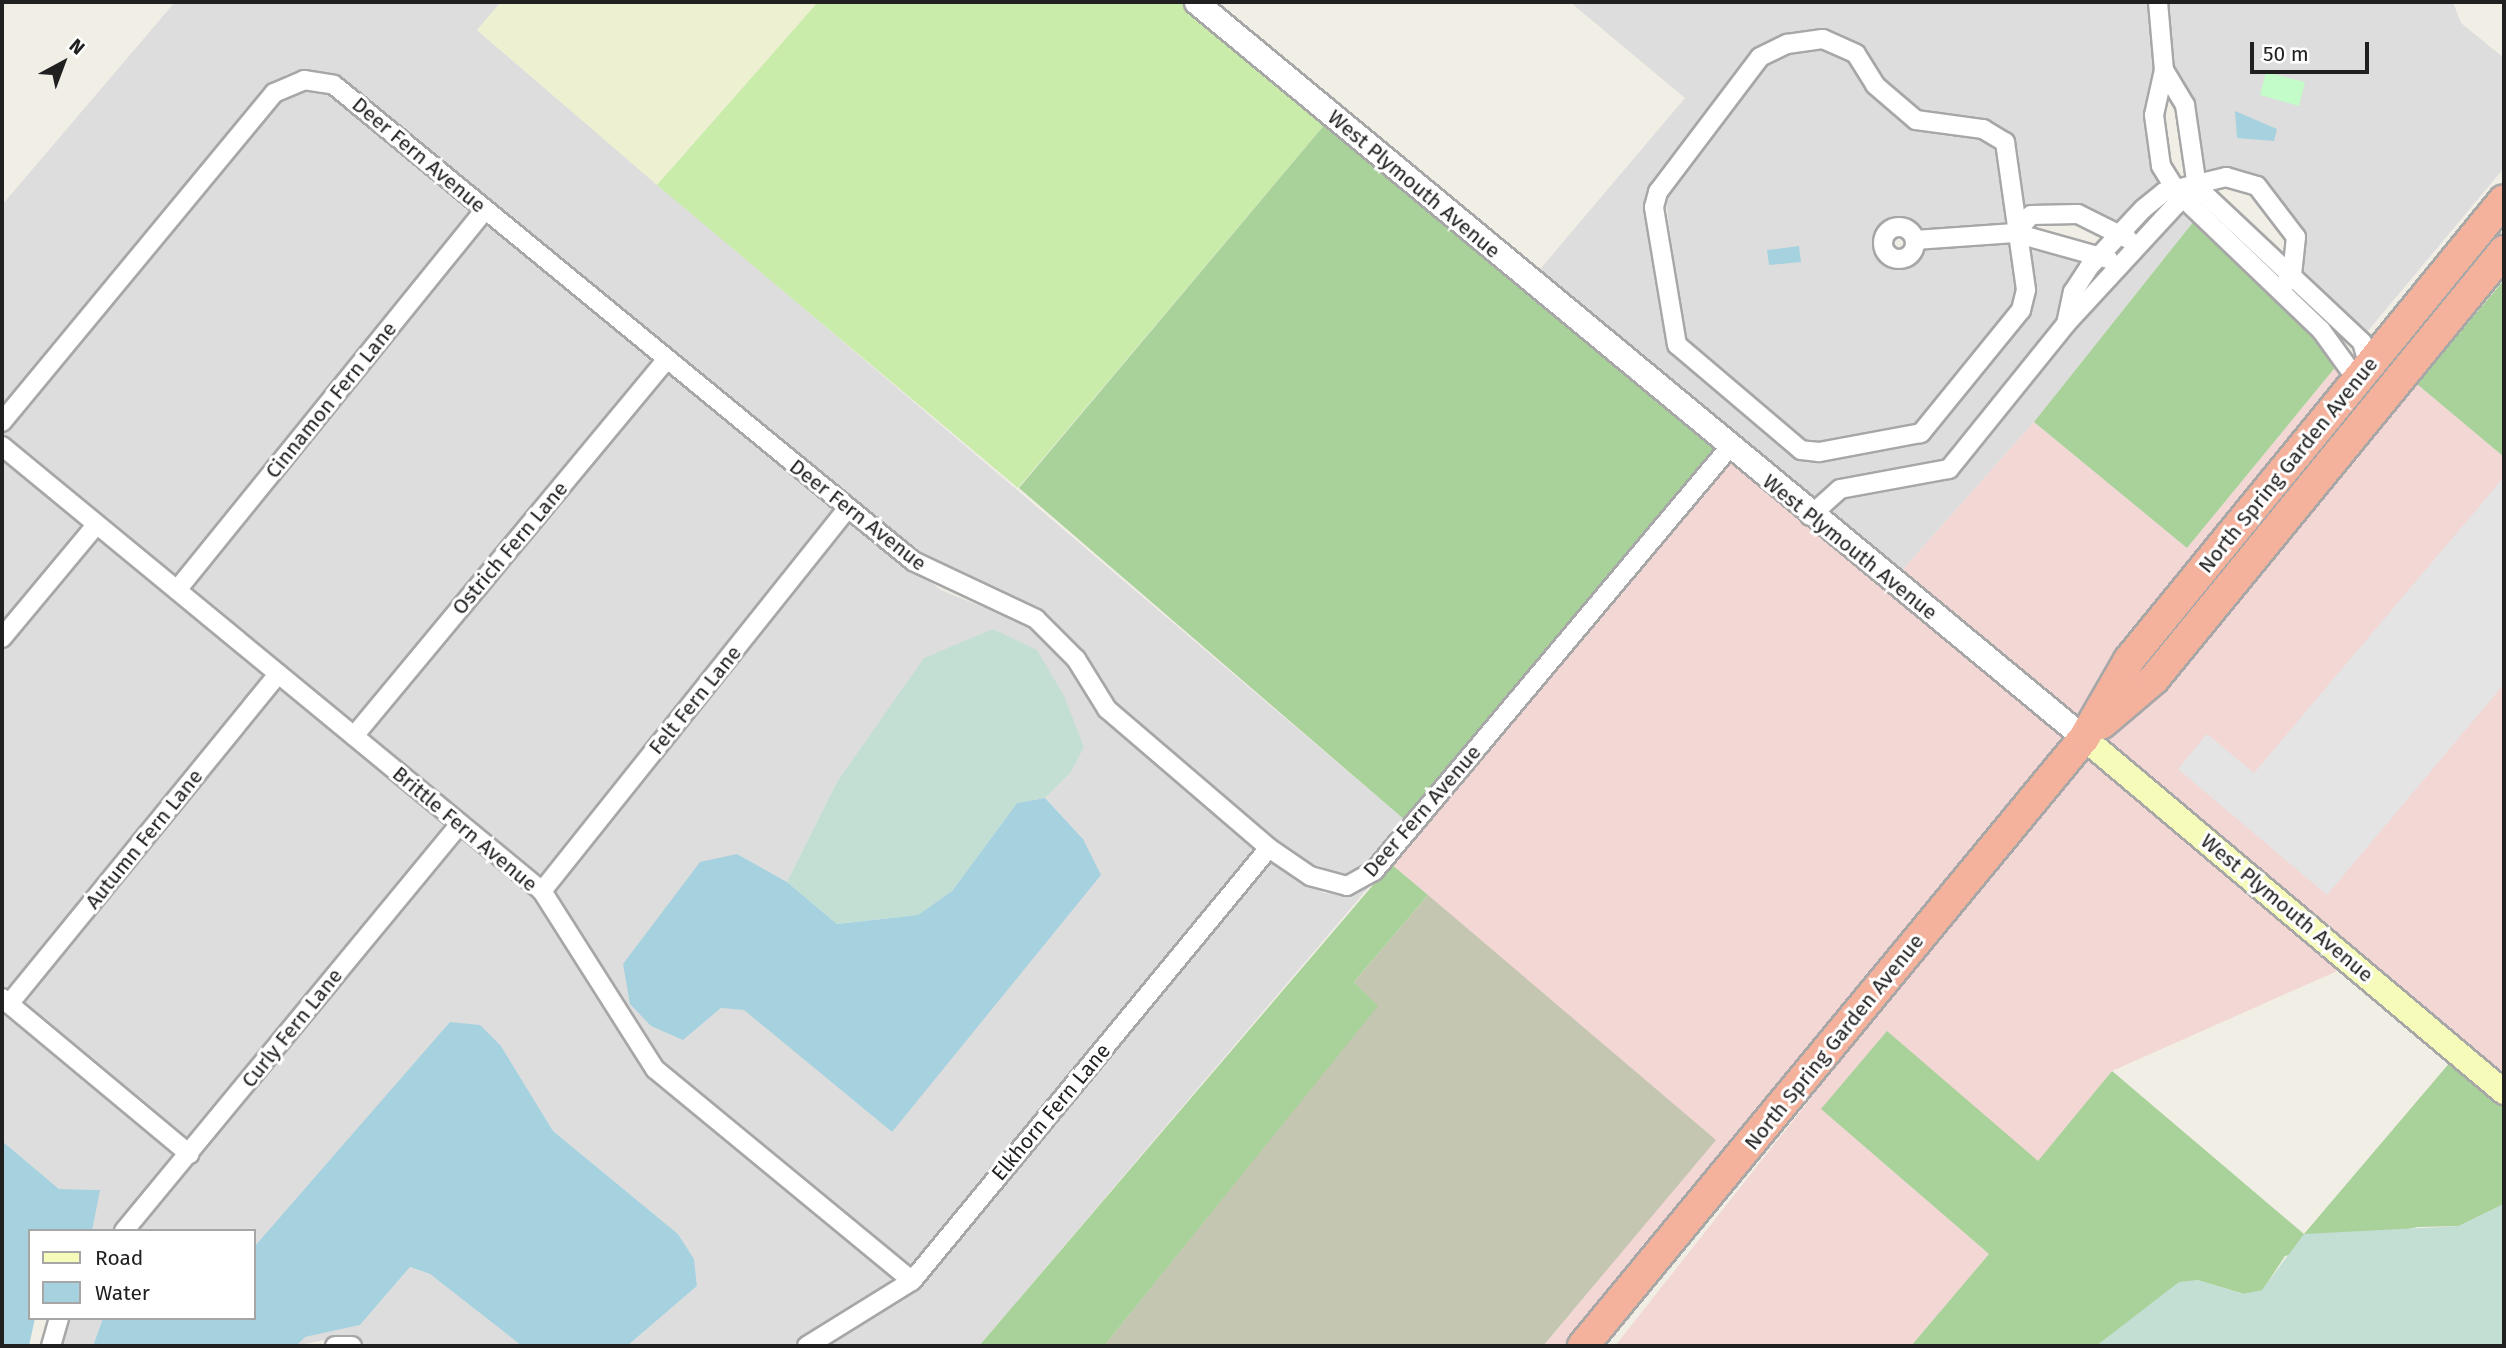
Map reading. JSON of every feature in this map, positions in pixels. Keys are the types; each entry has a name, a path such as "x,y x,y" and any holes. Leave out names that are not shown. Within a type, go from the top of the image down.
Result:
{"highway":[{"name":"North Spring Garden Avenue","path":"1583,1346 2084,738 2129,660 2504,200"},
{"name":"North Spring Garden Avenue","path":"2084,738 2154,679 2504,251"},
{"path":"2392,388 2389,367 2401,328"},
{"path":"2362,424 2373,387 2363,374"}],"main road":[{"name":"West Plymouth Avenue","path":"2084,738 2504,1091"}],"street":[{"name":"West Plymouth Avenue","path":"1196,2 1810,516 2084,738"},
{"path":"2158,2 2164,70 2154,115 2158,149 2178,193 2281,288 2363,374"},
{"path":"1823,40 1856,54 1875,85 1916,120 1983,129 2006,142 2015,233 2026,290 2021,310 1921,433 1810,451 1677,345 1654,207 1658,192 1760,57 1787,44 1823,40"},
{"path":"2164,70 2185,105 2197,187 2292,273 2362,342 2363,374"},
{"name":"Deer Fern Avenue","path":"2,422 288,83 334,85 848,508 946,582 1036,619 1076,659 1107,709 1269,848 1326,884 1347,886 1374,871 1730,448"},
{"path":"2158,149 2191,144"},
{"path":"2066,324 2073,292 2101,254 2164,192 2178,193 2226,177 2257,186 2296,237 2292,273 2281,288"},
{"path":"1810,516 1840,489 1949,469 2066,324 2136,245 2176,205 2178,193"},
{"name":"Cinnamon Fern Lane","path":"177,590 485,210"},
{"path":"2015,233 2031,215 2087,217 2121,234 2136,245"},
{"path":"2076,247 2087,217"},
{"path":"1915,240 2015,233 2036,244 2076,247 2101,254 2118,266"},
{"name":"Ostrich Fern Lane","path":"354,736 666,359"},
{"name":"Brittle Fern Avenue","path":"2,446 542,891 655,1069 912,1281"},
{"name":"Felt Fern Lane","path":"542,891 848,508"},
{"path":"2,638 97,524"},
{"name":"Autumn Fern Lane","path":"6,1001 278,674"},
{"name":"Curly Fern Lane","path":"126,1229 460,824"},
{"name":"Elkhorn Fern Lane","path":"807,1346 912,1281 1269,848"},
{"path":"6,1001 189,1154"},
{"path":"51,1346 58,1320"},
{"path":"335,1346 352,1346"}],"shaded area":[{"path":"175,2 501,2 478,31 1406,821 1369,864 1347,877 1295,857 1114,703 1083,652 1042,612 918,554 334,73 287,74 268,88 2,409 2,205"},
{"path":"501,2 818,2 657,185 477,30"},
{"path":"1570,2 2149,2 2155,67 2146,117 2152,168 2161,184 2120,223 2079,205 2032,206 2022,213 2018,150 2004,128 1921,112 1882,79 1863,47 1840,34 1803,32 1756,50 1651,187 1645,210 1670,351 1795,458 1819,461 1923,441 2029,312 2035,287 2027,250 2086,259 2058,320 1945,461 1839,481 1810,504 1536,274 1685,98"},
{"path":"2166,2 2453,2 2461,23 2504,58 2504,168 2366,333 2302,269 2303,232 2263,180 2228,168 2205,175 2193,101 2172,62"},
{"path":"1803,49 1834,51 1850,61 1877,102 1912,128 1987,140 2002,157 2006,225 1891,235 1891,252 2008,243 2018,291 2014,306 1916,426 1906,431 1805,442 1685,341 1665,195 1765,63"},
{"path":"304,89 329,93 473,213 176,578 2,435 280,99"},
{"path":"2182,210 2194,221 2034,422 1898,575 1823,515 1844,497 1954,475 2074,327"},
{"path":"485,223 654,362 354,724 189,588"},
{"path":"2338,364 2347,380 2083,725 1898,575 2034,422 2187,548"},
{"path":"666,372 836,510 542,879 366,734"},
{"path":"2410,378 2504,457 2504,1080 2098,737"},
{"path":"2,458 84,526 2,626"},
{"path":"1730,461 2072,740 1573,1346 1543,1346 1715,1140 1391,864"},
{"path":"2504,477 2504,684 2327,895 2178,769 2207,734 2254,773"},
{"path":"848,521 941,590 1030,626 1068,664 1101,716 1257,850 911,1268 662,1062 553,891","holes":["1071,772 1045,798 1083,839 892,1132 744,1009 721,1008 683,1040 737,854 787,882 837,782"]},
{"path":"97,537 266,676 9,992 2,986 2,651"},
{"path":"993,629 1037,650 1064,696 1084,747 1071,772 1045,798 1017,803 952,891 918,915 837,924 787,882 837,782 924,658"},
{"path":"279,687 448,826 188,1141 21,1002"},
{"path":"2085,751 2344,968 2112,1071 2038,1162 1821,1109 1989,1254 1911,1346 1615,1346"},
{"path":"460,836 535,898 648,1075 897,1280 791,1346 627,1346 697,1286 694,1259 678,1234 553,1131 501,1046 451,1022 256,1245 256,1229 137,1229"},
{"path":"1270,861 1324,893 1350,894 1374,881 979,1346 822,1346 913,1293"},
{"path":"1428,895 1716,1140 1543,1346 1104,1346 1377,1006 1354,982"},
{"path":"2,1010 177,1156 116,1229 92,1229 99,1190 59,1189 2,1141"},
{"path":"2504,1204 2504,1346 2096,1346 2179,1282 2197,1280 2244,1294 2262,1290 2304,1234 2459,1226"},
{"path":"410,1267 430,1274 522,1346 372,1346 337,1337 296,1346 304,1337 360,1325"},
{"path":"67,1320 102,1320 93,1346 59,1346"}],"green space":[{"path":"818,2 1181,2 1326,123 1018,488 657,185"},
{"path":"2266,72 2305,82 2299,106 2260,95"},
{"path":"1326,123 1717,450 1406,821 1019,488"},
{"path":"2194,221 2275,295 2338,364 2187,548 2034,422"},
{"path":"2504,280 2504,457 2417,384"},
{"path":"1391,864 1428,895 1354,982 1378,1006 1104,1346 979,1346"},
{"path":"1887,1031 2038,1161 2112,1071 2304,1234 2452,1060 2504,1104 2504,1204 2459,1226 2418,1227 2285,1256 2262,1291 2244,1294 2197,1280 2096,1346 1911,1346 1989,1254 1821,1109"}],"water":[{"path":"2235,111 2277,129 2274,141 2237,138"},
{"path":"1799,246 1801,262 1769,265 1767,250"},
{"path":"1045,798 1083,839 1101,875 892,1132 744,1010 721,1008 683,1040 651,1026 630,1004 623,964 700,862 737,854 787,882 837,924 918,915 952,891 1017,803"},
{"path":"450,1022 480,1025 501,1046 553,1131 678,1234 694,1259 697,1286 627,1346 522,1346 430,1274 410,1267 360,1325 305,1337 296,1346 93,1346 102,1320 256,1320 256,1245"},
{"path":"2,1141 59,1189 100,1190 92,1229 28,1229 28,1320 35,1320 29,1346 2,1346"}]}
